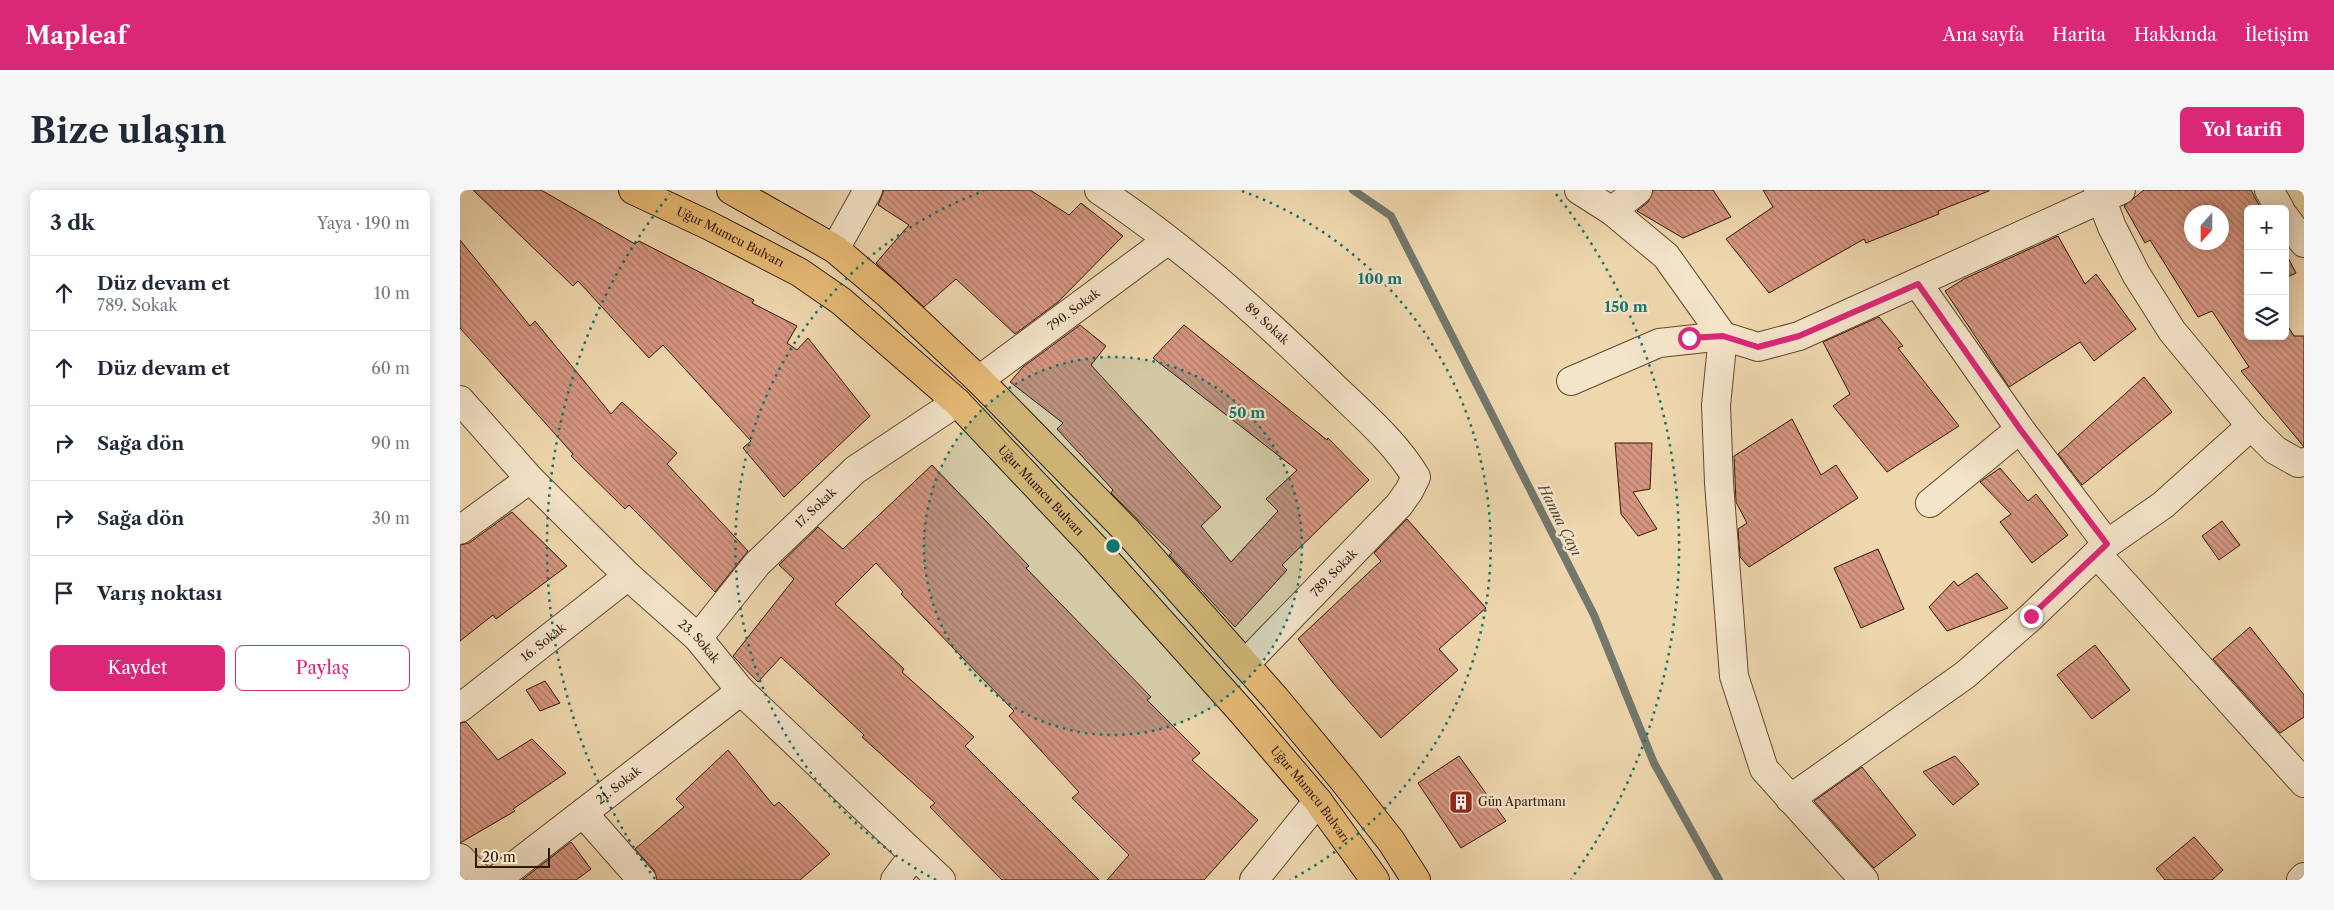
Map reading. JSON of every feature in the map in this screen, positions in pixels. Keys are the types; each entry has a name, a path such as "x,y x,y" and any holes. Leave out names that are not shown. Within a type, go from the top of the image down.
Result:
{"main road":[{"name":"Uğur Mumcu Bulvarı","path":"634,190 710,226 799,272 841,301 957,402 1101,554 1318,801 1375,880"},
{"path":"731,190 835,249 888,294 979,380 1127,531 1245,664 1344,781 1391,841 1416,880"}],"street":[{"path":"835,249 868,190"},
{"name":"89. Sokak","path":"1099,190 1168,240 1275,330 1389,440 1406,460 1416,477"},
{"path":"1579,190 1612,211 1666,256 1723,336 1716,414 1719,483 1734,676 1764,769 1864,880"},
{"path":"1612,211 1638,190"},
{"path":"2269,190 2278,205"},
{"path":"1571,381 1658,343 1723,336 1758,347 1799,336 1918,284 2107,193 2112,227 2136,274 2172,331 2250,426 2275,450 2302,466"},
{"path":"2289,223 2304,244"},
{"name":"790. Sokak","path":"979,380 1168,240"},
{"path":"1918,284 2102,549 2304,783"},
{"name":"23. Sokak","path":"460,400 530,479 628,576 698,638 741,691 941,880"},
{"name":"17. Sokak","path":"698,638 757,564 855,470 957,402"},
{"path":"1790,798 1965,675 2102,549 2163,505 2250,426"},
{"path":"1930,503 2020,429"},
{"name":"789. Sokak","path":"1245,664 1399,505 1416,477"},
{"path":"460,530 530,479"},
{"name":"16. Sokak","path":"460,708 628,576"},
{"name":"21. Sokak","path":"496,880 741,691"},
{"path":"1254,880 1318,801"},
{"path":"583,813 642,880"},
{"path":"895,880 914,855"},
{"path":"460,858 481,880"},
{"path":"2301,880 2304,877"}],"building":[{"path":"473,190 541,190 635,244 639,241 754,300 752,303 797,326 787,343 797,350 808,338 870,416 784,497 743,448 751,441 663,345 649,358 578,281 573,286"},
{"path":"884,190 1030,190 1069,215 1081,203 1123,236 1058,302 1015,334 956,279 924,307 876,263 909,225 878,205"},
{"path":"1653,190 1713,190 1731,217 1683,238 1637,211 1648,202"},
{"path":"1763,190 1989,191 1938,211 1939,214 1866,243 1864,239 1769,293 1726,239 1773,207"},
{"path":"2144,190 2251,190 2259,205 2244,205 2244,340 2289,340 2289,328 2294,336 2304,336 2304,447 2241,371 2249,367 2212,311 2198,317 2150,240 2145,243 2124,206"},
{"path":"2058,236 2085,284 2096,274 2136,329 2094,361 2080,342 2009,387 1945,291 1964,279"},
{"path":"460,240 530,326 535,321 611,414 622,402 677,453 667,464 748,551 715,592 629,505 625,509 571,456 573,454 460,328"},
{"path":"2289,260 2296,273 2289,276"},
{"path":"1879,317 1903,346 1898,348 1959,426 1887,472 1833,406 1850,394 1823,342"},
{"path":"1080,325 1106,346 1091,365 1221,507 1201,526 1231,562 1278,511 1266,499 1297,470 1153,358 1184,325 1327,440 1328,438 1369,480 1282,565 1287,570 1235,627 1169,555 1172,553 1111,493 1113,490 1057,429 1063,423 1010,382 1023,367"},
{"path":"2144,377 2172,412 2082,485 2058,454"},
{"path":"1792,419 1821,475 1836,465 1858,498 1749,567 1740,557 1738,529 1747,523 1736,502 1734,456"},
{"path":"1615,443 1652,443 1650,489 1633,492 1657,529 1638,536 1621,514"},
{"path":"932,465 1029,566 1026,568 1151,697 1147,700 1200,753 1192,760 1258,820 1204,880 1107,880 1129,855 1072,798 1079,792 1009,716 1014,711 901,594 903,592 876,563 835,604 904,669 902,672 974,737 965,746 1099,880 1002,880 930,807 935,803 862,737 864,735 781,657 758,682 733,656 794,579 779,565 818,527 843,549"},
{"path":"2000,468 2028,501 2036,494 2068,535 2032,563 2000,522 2011,514 1980,482"},
{"path":"512,512 567,566 496,619 493,615 460,641 460,545 469,543"},
{"path":"1407,519 1486,608 1439,649 1458,670 1381,738 1298,639 1381,561 1374,553"},
{"path":"2222,521 2240,545 2219,560 2202,536"},
{"path":"1878,549 1904,609 1861,628 1834,568"},
{"path":"1977,573 2008,608 1947,631 1929,607 1954,581 1958,586"},
{"path":"2250,627 2304,695 2304,717 2280,733 2213,659"},
{"path":"2095,645 2130,690 2092,719 2057,675"},
{"path":"545,681 560,703 540,711 526,690"},
{"path":"466,722 498,760 532,739 566,773 513,809 515,811 460,843 460,723"},
{"path":"728,750 774,806 779,802 830,854 800,880 657,880 654,870 635,849 684,807 676,799"},
{"name":"Gün Apartmanı","path":"1459,756 1506,821 1461,848 1418,783"},
{"path":"1955,756 1979,784 1953,805 1923,772"},
{"path":"1862,767 1916,835 1874,868 1814,801"},
{"path":"2194,837 2223,870 2212,880 2165,880 2156,869"},
{"path":"571,842 591,869 576,880 522,880"}],"waterway":[{"name":"Hanna Çayı","path":"1353,190 1391,216 1594,615 1654,763 1719,880"}],"place":[{"name":"Gün Apartmanı","path":"1461,802"}],"route":[{"path":"1689,338 1723,336 1758,347 1799,336 1918,284 2020,429 2107,544 2031,616"}]}
